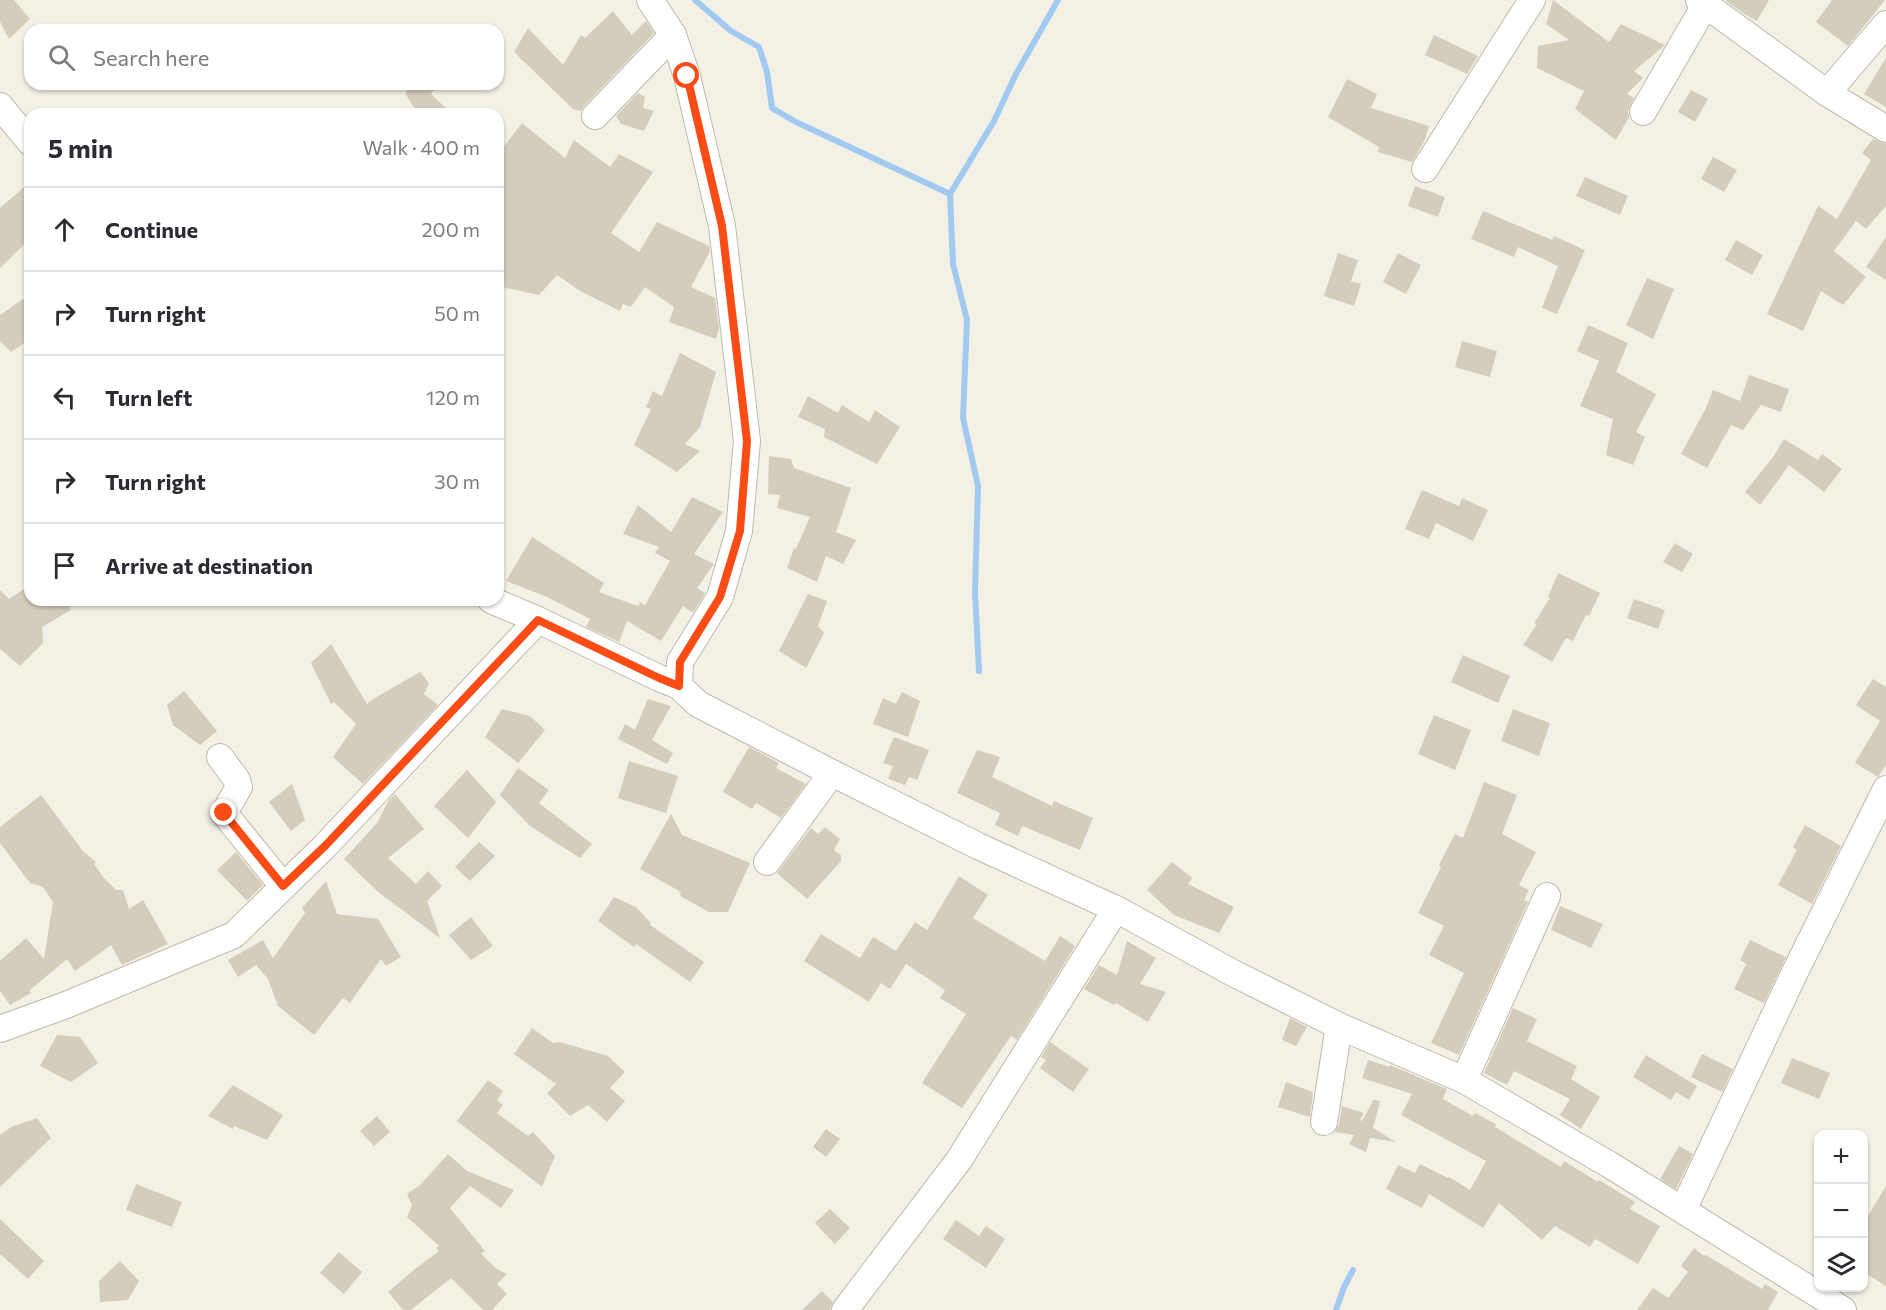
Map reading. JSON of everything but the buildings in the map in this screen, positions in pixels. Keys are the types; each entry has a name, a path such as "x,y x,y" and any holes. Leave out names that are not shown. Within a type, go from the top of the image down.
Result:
{"street":[{"path":"650,0 673,35 687,76 722,226 747,441 740,531 720,597 680,662 679,686"},
{"path":"1425,169 1532,0"},
{"path":"1643,112 1704,1 1827,93 1886,129"},
{"path":"1827,93 1886,24"},
{"path":"594,116 673,35"},
{"path":"0,106 24,135"},
{"path":"504,606 679,686 698,704 978,846 1116,909 1233,973 1339,1026 1464,1080 1610,1165 1843,1310"},
{"path":"0,1029 66,1005 234,934 325,846 538,620"},
{"path":"220,758 237,780 239,787 224,813 283,886"},
{"path":"767,862 832,773"},
{"path":"1683,1210 1793,976 1886,789"},
{"path":"1464,1080 1547,896"},
{"path":"845,1310 958,1160 1116,909"},
{"path":"1324,1122 1339,1026"}],"waterway":[{"path":"695,0 731,31 759,47 767,72 772,108 796,122 950,194"},
{"path":"979,671 975,592 978,486 963,418 967,320 953,264 950,194 994,121 1016,74 1058,0"},
{"path":"1336,1310 1353,1270"}],"route":[{"path":"224,813 283,886 325,846 538,620 679,686 680,662 720,597 740,531 747,441 722,226 687,76"}]}
